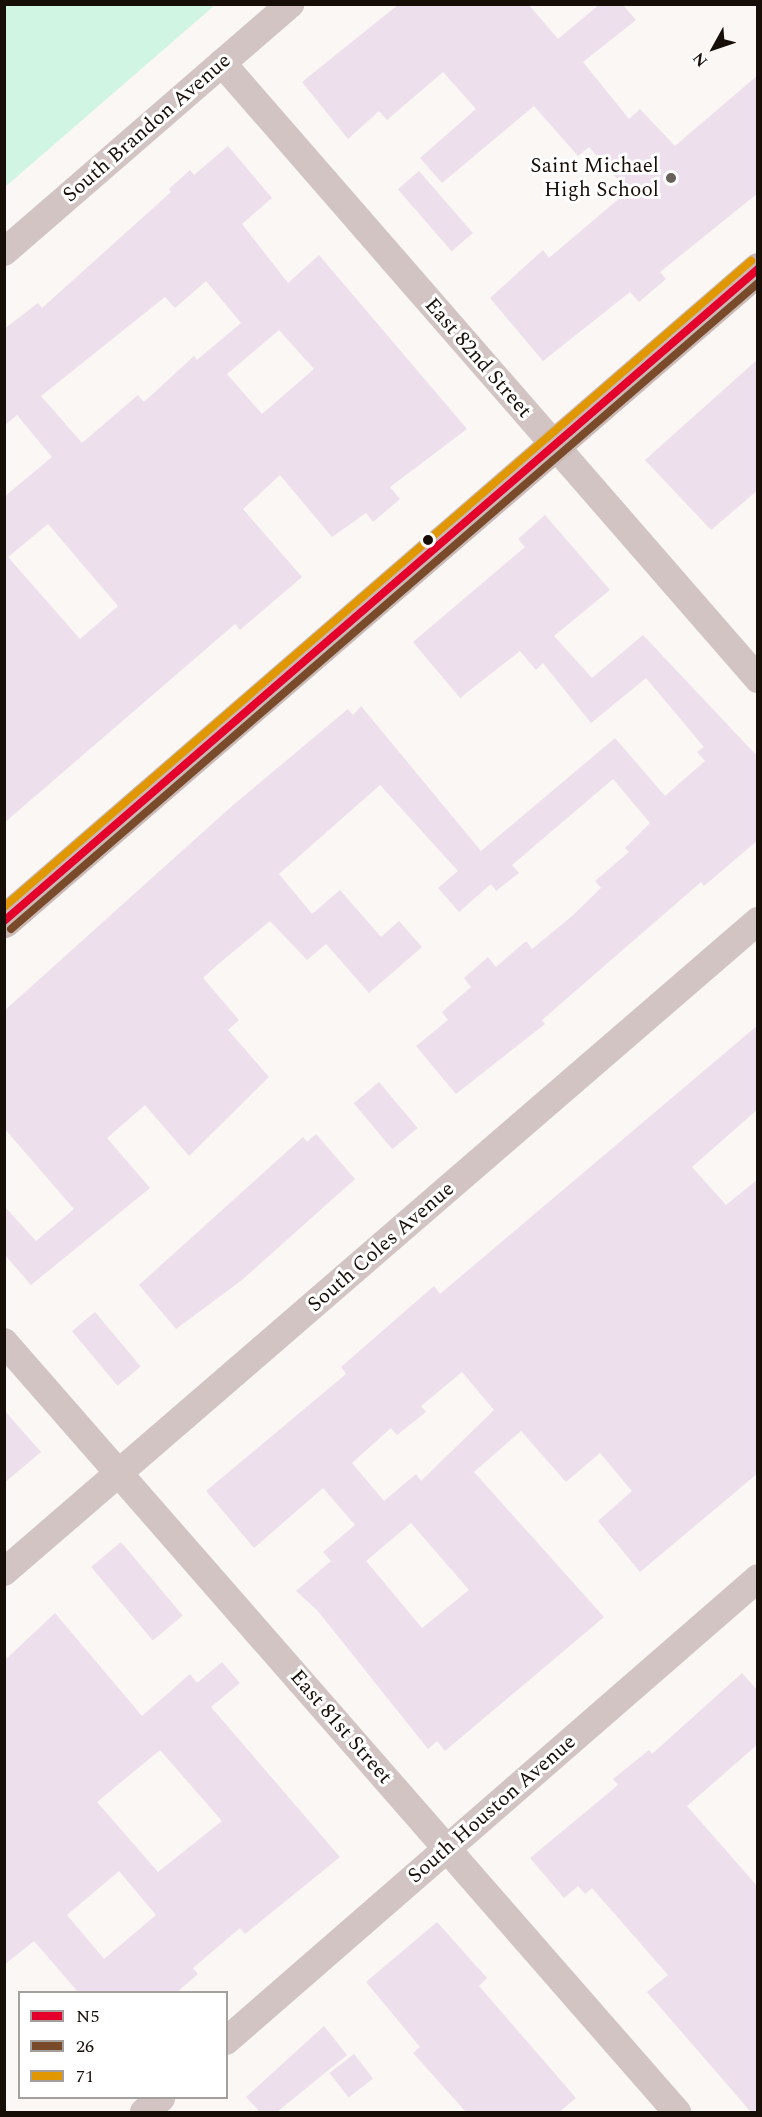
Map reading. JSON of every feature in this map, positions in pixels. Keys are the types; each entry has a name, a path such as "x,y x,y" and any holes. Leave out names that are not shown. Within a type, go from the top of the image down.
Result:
{"street":[{"name":"South Brandon Avenue","path":"4,252 290,4"},
{"name":"East 82nd Street","path":"222,63 758,679"},
{"path":"4,921 758,269"},
{"name":"South Coles Avenue","path":"4,1572 758,921"},
{"name":"East 81st Street","path":"4,1342 677,2112"},
{"name":"South Houston Avenue","path":"228,2039 758,1578"},
{"path":"144,2112 159,2099"}],"green space":[{"path":"5,4 215,4 215,5 5,187"}],"building":[{"path":"399,4 528,4 558,39 600,4 622,4 636,20 583,62 629,119 640,109 675,146 758,75 758,193 660,272 666,279 639,302 630,292 543,361 490,298 543,250 549,258 628,191 589,147 578,156 534,106 442,183 420,158 476,109 443,72 387,120 379,111 348,139 302,82"},
{"path":"228,146 272,198 242,224 288,283 319,255 467,429 390,487 400,499 373,522 366,513 332,537 280,475 243,509 302,577 240,630 235,624 4,823 4,497 52,457 17,415 4,426 4,329 38,303 42,308 171,192 169,189 190,170 194,175","holes":["206,281 241,323 197,360 194,356 144,402 138,395 82,443 41,396 165,297 175,308","279,330 314,369 262,414 227,374","48,524 118,606 80,639 8,557"]},
{"path":"419,171 473,233 452,251 398,189"},
{"path":"758,359 758,490 711,530 645,460"},
{"path":"545,515 610,590 554,636 592,678 643,635 758,757 758,840 704,886 701,882 542,1020 545,1024 456,1094 416,1046 448,1020 442,1012 471,987 464,978 488,957 496,967 526,941 532,949 571,917 601,888 595,881 629,852 625,848 650,823 613,779 512,865 519,873 496,891 491,884 459,912 438,888 458,871 380,785 279,874 312,914 340,890 381,937 399,921 422,947 369,993 326,944 307,960 270,921 216,966 203,978 239,1020 228,1030 269,1077 189,1156 145,1105 107,1138 150,1188 31,1285 4,1254 4,1206 36,1241 74,1209 4,1128 4,1011 232,806 348,709 353,715 361,706 481,851 615,738 665,796 705,761 697,752 704,747 646,678 591,723 543,663 536,670 520,651 460,698 413,642 525,547 518,539"},
{"path":"758,1025 758,1109 692,1167 726,1205 758,1179 758,1473 640,1572 598,1521 632,1491 600,1453 566,1482 521,1431 474,1472 604,1617 445,1751 437,1741 428,1749 317,1610 296,1591 331,1561 323,1552 355,1525 323,1488 254,1548 206,1491 346,1374 341,1367 434,1286 440,1294","holes":["462,1372 494,1410 421,1481 416,1474 384,1501 352,1463 391,1428 397,1435 426,1412 421,1406","411,1523 469,1590 422,1628 366,1561"]},
{"path":"379,1082 418,1128 392,1149 354,1103"},
{"path":"316,1134 355,1179 242,1280 176,1329 139,1285 303,1137 307,1142"},
{"path":"95,1312 141,1366 118,1386 72,1331"},
{"path":"4,1410 41,1452 4,1483"},
{"path":"121,1542 183,1616 153,1641 91,1567"},
{"path":"55,1613 142,1716 190,1674 197,1683 222,1662 240,1683 211,1707 340,1857 245,1934 240,1928 193,1968 198,1974 178,1991 77,1991 34,1941 4,1965 4,1661","holes":["160,1750 222,1821 158,1872 97,1802","119,1871 156,1915 104,1959 67,1915"]},
{"path":"742,1673 758,1691 758,1744 687,1806 758,1887 758,2112 751,2112 647,1992 668,1975 592,1888 585,1894 578,1886 564,1898 530,1858 618,1785 613,1779 649,1750 652,1754"},
{"path":"437,1922 487,1978 479,1986 576,2098 559,2112 466,2112 413,2053 420,2047 366,1982"},
{"path":"324,2026 347,2055 277,2112 260,2112 246,2097"},
{"path":"354,2054 373,2078 349,2098 330,2073"}],"transit line":[{"name":"71","path":"4,907 751,261"},
{"name":"N5","path":"4,921 758,269"},
{"name":"26","path":"11,929 758,283"}],"place":[{"name":"Saint Michael High School","path":"671,178"}]}
